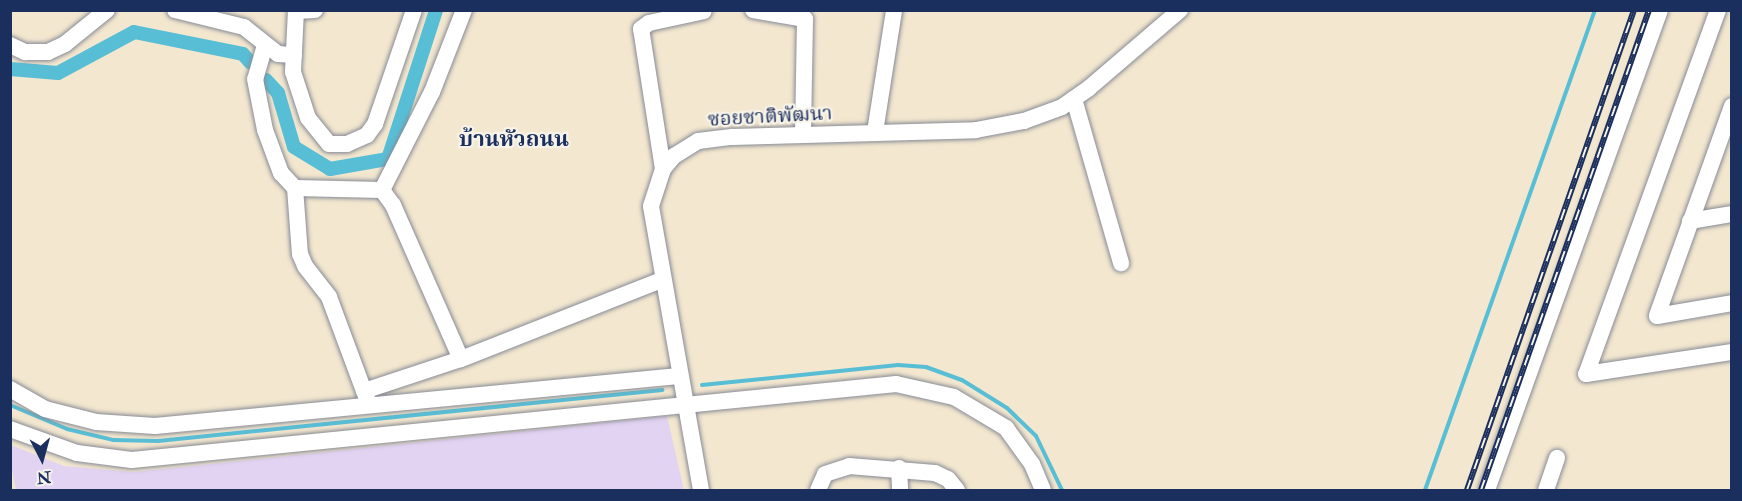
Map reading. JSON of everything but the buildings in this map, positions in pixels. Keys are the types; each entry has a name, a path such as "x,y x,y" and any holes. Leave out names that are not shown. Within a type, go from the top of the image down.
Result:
{"street":[{"path":"10,45 25,52 48,52 65,44 107,10"},
{"path":"175,10 244,27 278,54 294,55"},
{"path":"315,10 296,11 293,72 308,118 329,144 347,144 367,135 375,124 414,10"},
{"path":"382,190 432,92 464,10"},
{"path":"753,10 805,19 803,135"},
{"path":"875,132 894,10"},
{"name":"ซอยชาติพัฒนา","path":"663,169 698,141 976,129 1015,123 1062,107 1074,99 1180,10"},
{"path":"1487,490 1660,10"},
{"path":"1719,10 1586,374 1731,352"},
{"path":"701,490 662,280 651,206 663,169 641,29 649,23 704,11"},
{"path":"265,45 255,79 265,130 281,173 295,188 300,254 305,266 329,297 366,398"},
{"path":"1074,99 1120,263"},
{"path":"1731,106 1725,137 1690,221 1657,316 1731,303"},
{"path":"295,188 382,190"},
{"path":"382,190 393,204 461,360"},
{"path":"1690,221 1731,214"},
{"path":"366,398 662,280"},
{"path":"10,389 45,409 129,426 181,425 366,398 679,376"},
{"path":"10,429 76,453 132,460 866,385 929,389 954,397 1006,428 1032,464 1043,490"},
{"path":"1546,490 1557,458"},
{"path":"818,490 819,483 833,470 849,466 899,468 935,473 948,478 957,490"},
{"path":"899,468 900,490"}],"shaded area":[{"path":"667,416 684,490 16,490 11,465 11,445 64,466 134,472"}],"waterway":[{"path":"266,80 278,93 294,147 330,169 388,159 436,10"},
{"path":"1425,490 1595,10"},
{"path":"10,69 58,73 134,32 243,54 250,62"},
{"path":"702,385 898,365 926,367 962,380 1007,408 1036,436 1062,490"},
{"path":"10,405 67,429 113,440 158,441 662,390"}],"railway":[{"path":"1467,490 1634,10"},
{"path":"1481,490 1649,10"}],"district":[{"name":"บ้านหัวถนน","path":"514,140"}]}
